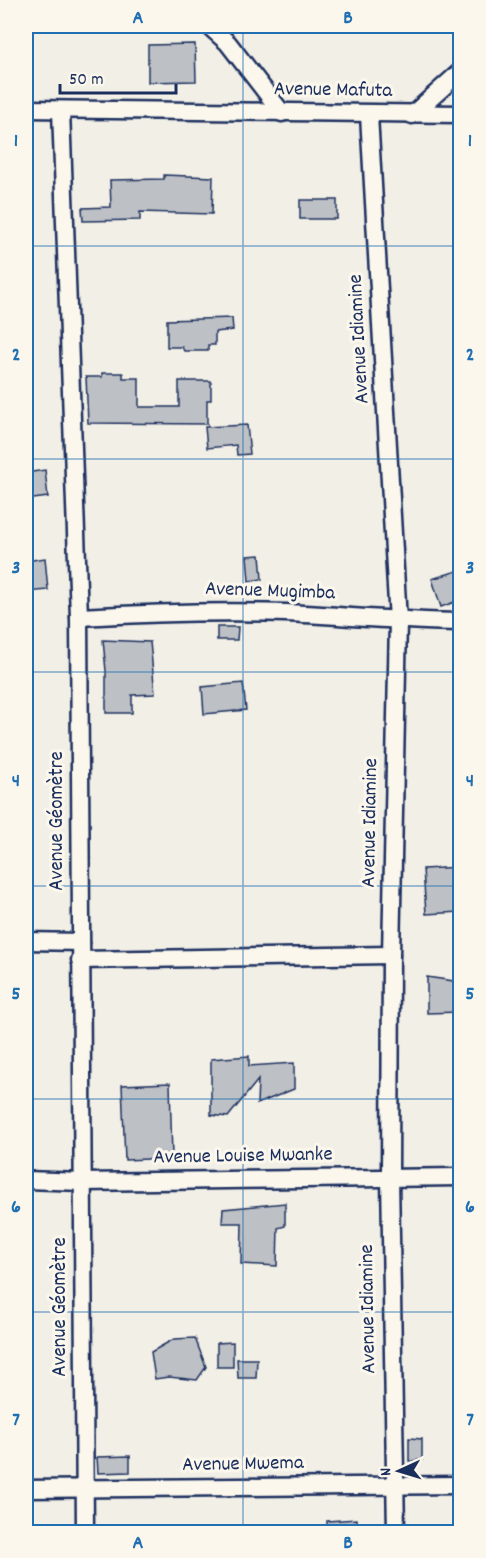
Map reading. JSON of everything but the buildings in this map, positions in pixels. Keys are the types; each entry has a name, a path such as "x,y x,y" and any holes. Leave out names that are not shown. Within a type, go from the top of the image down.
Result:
{"street":[{"path":"209,26 228,43 282,113"},
{"path":"412,115 460,72"},
{"name":"Avenue Mafuta","path":"26,109 369,115 460,114"},
{"name":"Avenue Géomètre","path":"61,110 79,616 85,1533"},
{"name":"Avenue Idiamine","path":"369,115 398,621 391,955 390,1177 396,1533"},
{"name":"Avenue Mugimba","path":"79,616 193,612 285,613 398,621 460,622"},
{"path":"26,942 81,942"},
{"path":"80,960 391,955"},
{"name":"Avenue Louise Mwanke","path":"26,1180 82,1182 460,1176"},
{"name":"Avenue Mwema","path":"26,1489 460,1485"}]}
